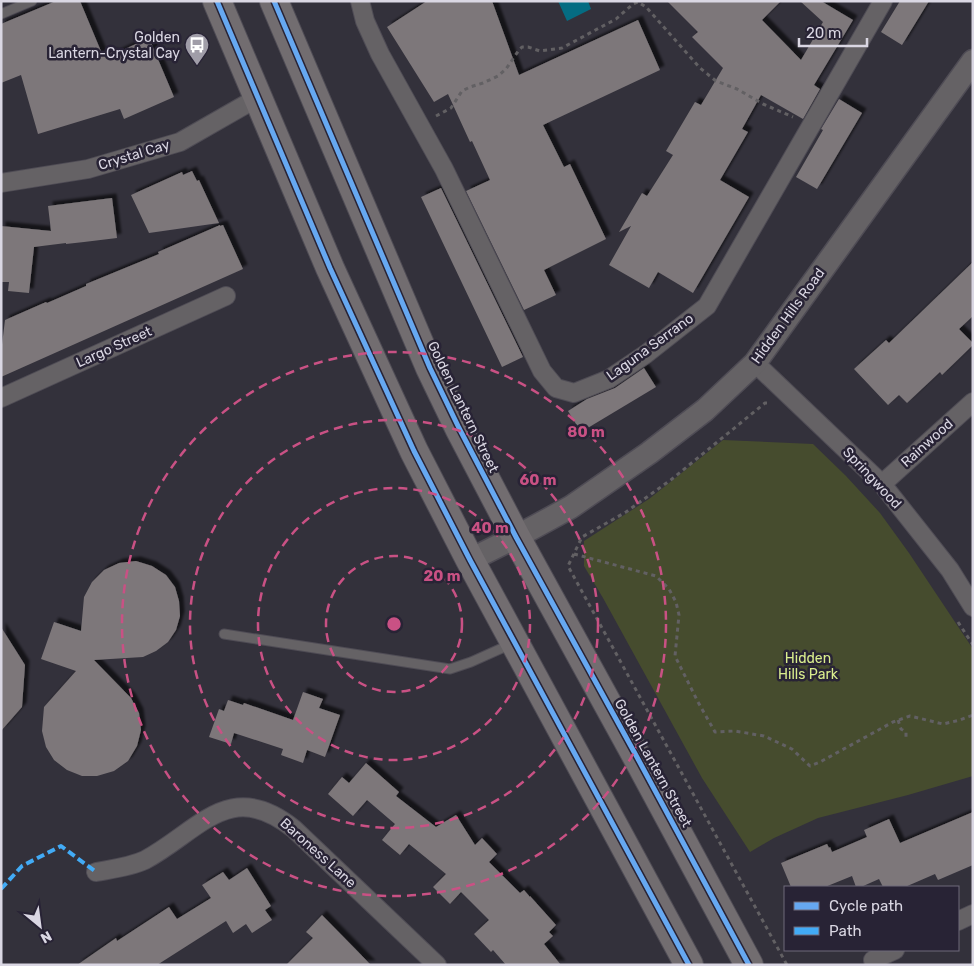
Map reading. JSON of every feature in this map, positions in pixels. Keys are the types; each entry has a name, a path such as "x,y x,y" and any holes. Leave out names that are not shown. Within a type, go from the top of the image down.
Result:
{"main road":[{"path":"217,1 330,268 410,442 470,560 689,965"},
{"name":"Golden Lantern Street","path":"274,1 430,368 459,428 516,537 749,965"}],"street":[{"name":"Laguna Serrano","path":"360,1 364,21 380,54 444,169 542,371 556,388 574,393 609,379 646,354 707,306 884,1"},
{"name":"Hidden Hills Road","path":"470,560 571,507 650,453 705,410 755,363 973,61"},
{"name":"Crystal Cay","path":"1,183 88,169 180,142 258,98"},
{"name":"Largo Street","path":"1,398 226,296"},
{"name":"Springwood","path":"755,363 882,484 950,570 973,608"},
{"name":"Rainwood","path":"882,484 973,402"},
{"name":"Baroness Lane","path":"96,872 139,863 164,848 194,826 226,810 247,807 265,811 281,819 294,829 437,965"},
{"path":"959,921 973,914"},
{"path":"873,960 894,951"}],"lane":[{"path":"1,14 32,1"},
{"path":"224,634 450,668 471,662 515,643"}],"path":[{"path":"420,126 451,108 462,91 498,76 506,69 522,47 540,51 562,48 616,19 638,2 646,7 700,68 716,81 737,89 778,111 814,122"},
{"path":"771,404 765,403 672,479 626,512 582,537 568,566 786,965"},
{"path":"574,554 656,576 669,589 676,602 679,615 675,656 715,732 735,730 764,736 792,749 810,766 893,722 910,716 943,724 973,715"},
{"path":"955,617 973,645"},
{"path":"898,720 901,729 906,732 906,740"}],"green space":[{"name":"Hidden Hills Park","path":"723,440 813,444 880,513 973,649 973,776 818,818 774,838 750,852 702,778 584,566 584,541 649,499"}],"water":[{"path":"558,1 588,1 591,9 567,21"}],"building":[{"path":"56,1 80,1 103,56 113,52 114,54 149,38 174,97 124,119 120,109 38,134 21,75 1,83 1,24"},
{"path":"427,1 492,1 519,75 638,20 660,70 543,125 564,167 570,164 606,239 544,270 556,295 524,310 466,191 490,180 472,141 470,142 448,94 434,102 387,27"},
{"path":"667,1 781,1 762,20 801,60 823,22 800,1 821,1 853,20 814,85 820,89 803,119 761,95 742,129 748,132 720,180 749,197 693,293 658,272 649,288 609,265 631,226 619,232 642,193 647,196 673,155 666,151 695,102 701,105 723,68 692,37 698,32"},
{"path":"900,1 929,1 902,45 881,32"},
{"path":"839,99 862,113 817,189 796,177"},
{"path":"192,171 197,181 199,180 219,223 149,233 131,195 182,172 183,175"},
{"path":"441,188 523,357 502,367 421,197"},
{"path":"112,198 117,238 34,247 29,293 8,291 9,282 1,282 1,226 51,231 48,206"},
{"path":"223,225 243,269 1,377 1,353 5,320 159,254 158,252"},
{"path":"973,262 973,316 959,329 973,345 942,375 940,372 907,403 899,395 888,405 854,369 886,340 889,343"},
{"path":"644,368 656,387 581,432 568,411 587,399 615,388"},
{"path":"136,561 152,566 166,575 175,587 179,601 180,616 176,630 168,642 156,651 143,657 94,660 131,698 139,713 141,730 137,746 128,761 114,771 97,776 82,776 67,770 54,760 46,747 42,731 44,707 76,671 41,659 54,622 81,631 84,597 92,582 104,570 119,563"},
{"path":"1,627 25,665 22,707 1,731"},
{"path":"303,692 323,699 319,708 340,715 325,757 307,750 303,763 281,755 283,749 234,733 231,744 209,737 219,709 224,711 228,700 243,705 244,703 293,720"},
{"path":"366,763 399,792 396,796 436,827 456,815 475,845 482,838 497,854 489,862 520,893 524,890 556,925 549,932 553,936 544,944 561,965 506,965 493,950 491,952 474,934 489,920 461,892 450,904 433,887 446,874 409,844 400,855 382,840 395,824 367,800 353,816 328,794 342,777 349,783"},
{"path":"973,812 973,865 938,880 935,874 907,886 882,886 879,879 863,886 856,886 852,876 827,886 791,886 781,863 827,844 832,852 867,837 864,830 889,819 900,843"},
{"path":"247,868 271,906 265,910 272,920 252,933 246,924 233,933 226,921 157,965 77,965 116,938 117,941 169,907 177,919 211,898 202,885 223,872 229,880"},
{"path":"322,915 371,965 286,965 313,938 306,932"}],"marked path":[{"path":"1,889 22,866 61,846 96,872"}],"cycle path":[{"path":"217,1 330,268 414,451 470,560 689,965"},
{"path":"274,1 430,368 459,428 516,537 749,965"}],"place":[{"name":"Golden Lantern-Crystal Cay","path":"197,66"}]}
